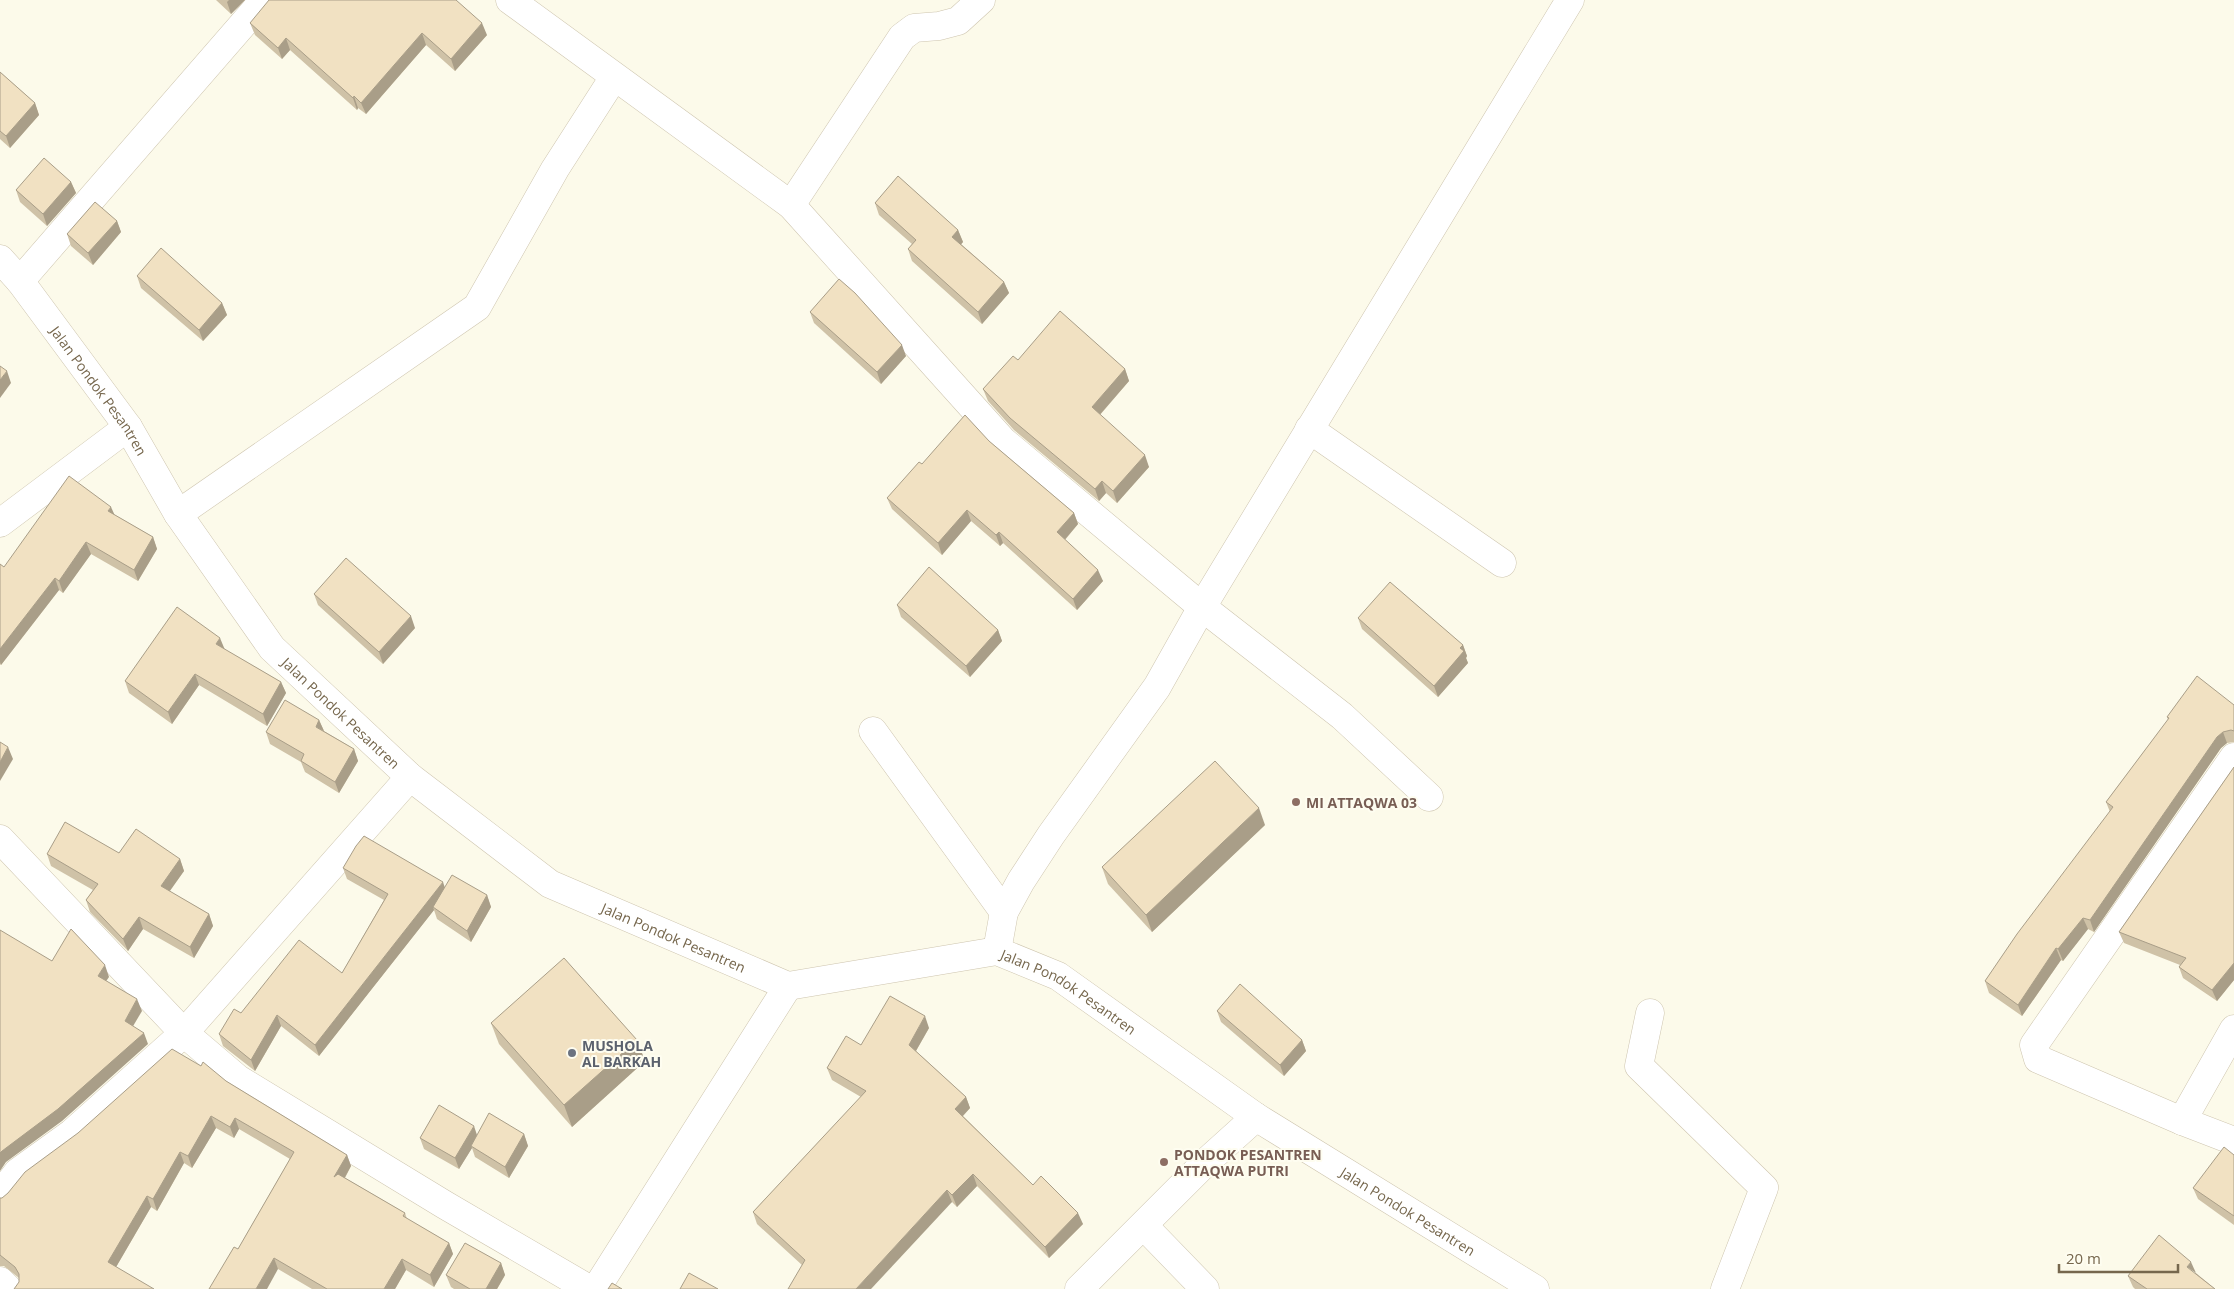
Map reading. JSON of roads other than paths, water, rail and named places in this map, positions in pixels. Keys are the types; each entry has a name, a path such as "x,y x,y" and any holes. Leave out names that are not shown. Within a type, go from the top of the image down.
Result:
{"street":[{"path":"20,281 264,0"},
{"path":"510,0 791,206 1004,441 1202,607 1342,716 1429,797"},
{"path":"791,206 902,37 914,28 939,26 958,21 981,0"},
{"path":"997,951 1004,912 1051,835 1156,687 1309,429 1570,0"},
{"path":"178,514 477,307 555,169 614,77"},
{"name":"Jalan Pondok Pesantren","path":"0,260 20,281 128,427 178,514 272,648 410,776 550,884 788,986 997,951 1058,976 1256,1117 1521,1285"},
{"path":"0,523 128,427"},
{"path":"1309,429 1502,563"},
{"path":"873,731 1004,912"},
{"path":"2234,757 2034,1046 2038,1059 2182,1121 2234,1141"},
{"path":"0,1195 18,1172 72,1134 184,1033 410,776"},
{"path":"0,839 184,1033 238,1079 445,1205 589,1289"},
{"path":"596,1289 788,986"},
{"path":"1650,1013 1639,1066 1764,1188 1725,1289"},
{"path":"2182,1121 2234,1029"},
{"path":"1079,1289 1206,1163 1256,1117"},
{"path":"1144,1226 1205,1289"},
{"path":"0,1281 8,1289"}],"place":[{"name":"MI ATTAQWA 03","path":"1296,802"},
{"name":"MUSHOLA AL BARKAH","path":"572,1053"},
{"name":"PONDOK PESANTREN ATTAQWA PUTRI","path":"1164,1162"}]}
